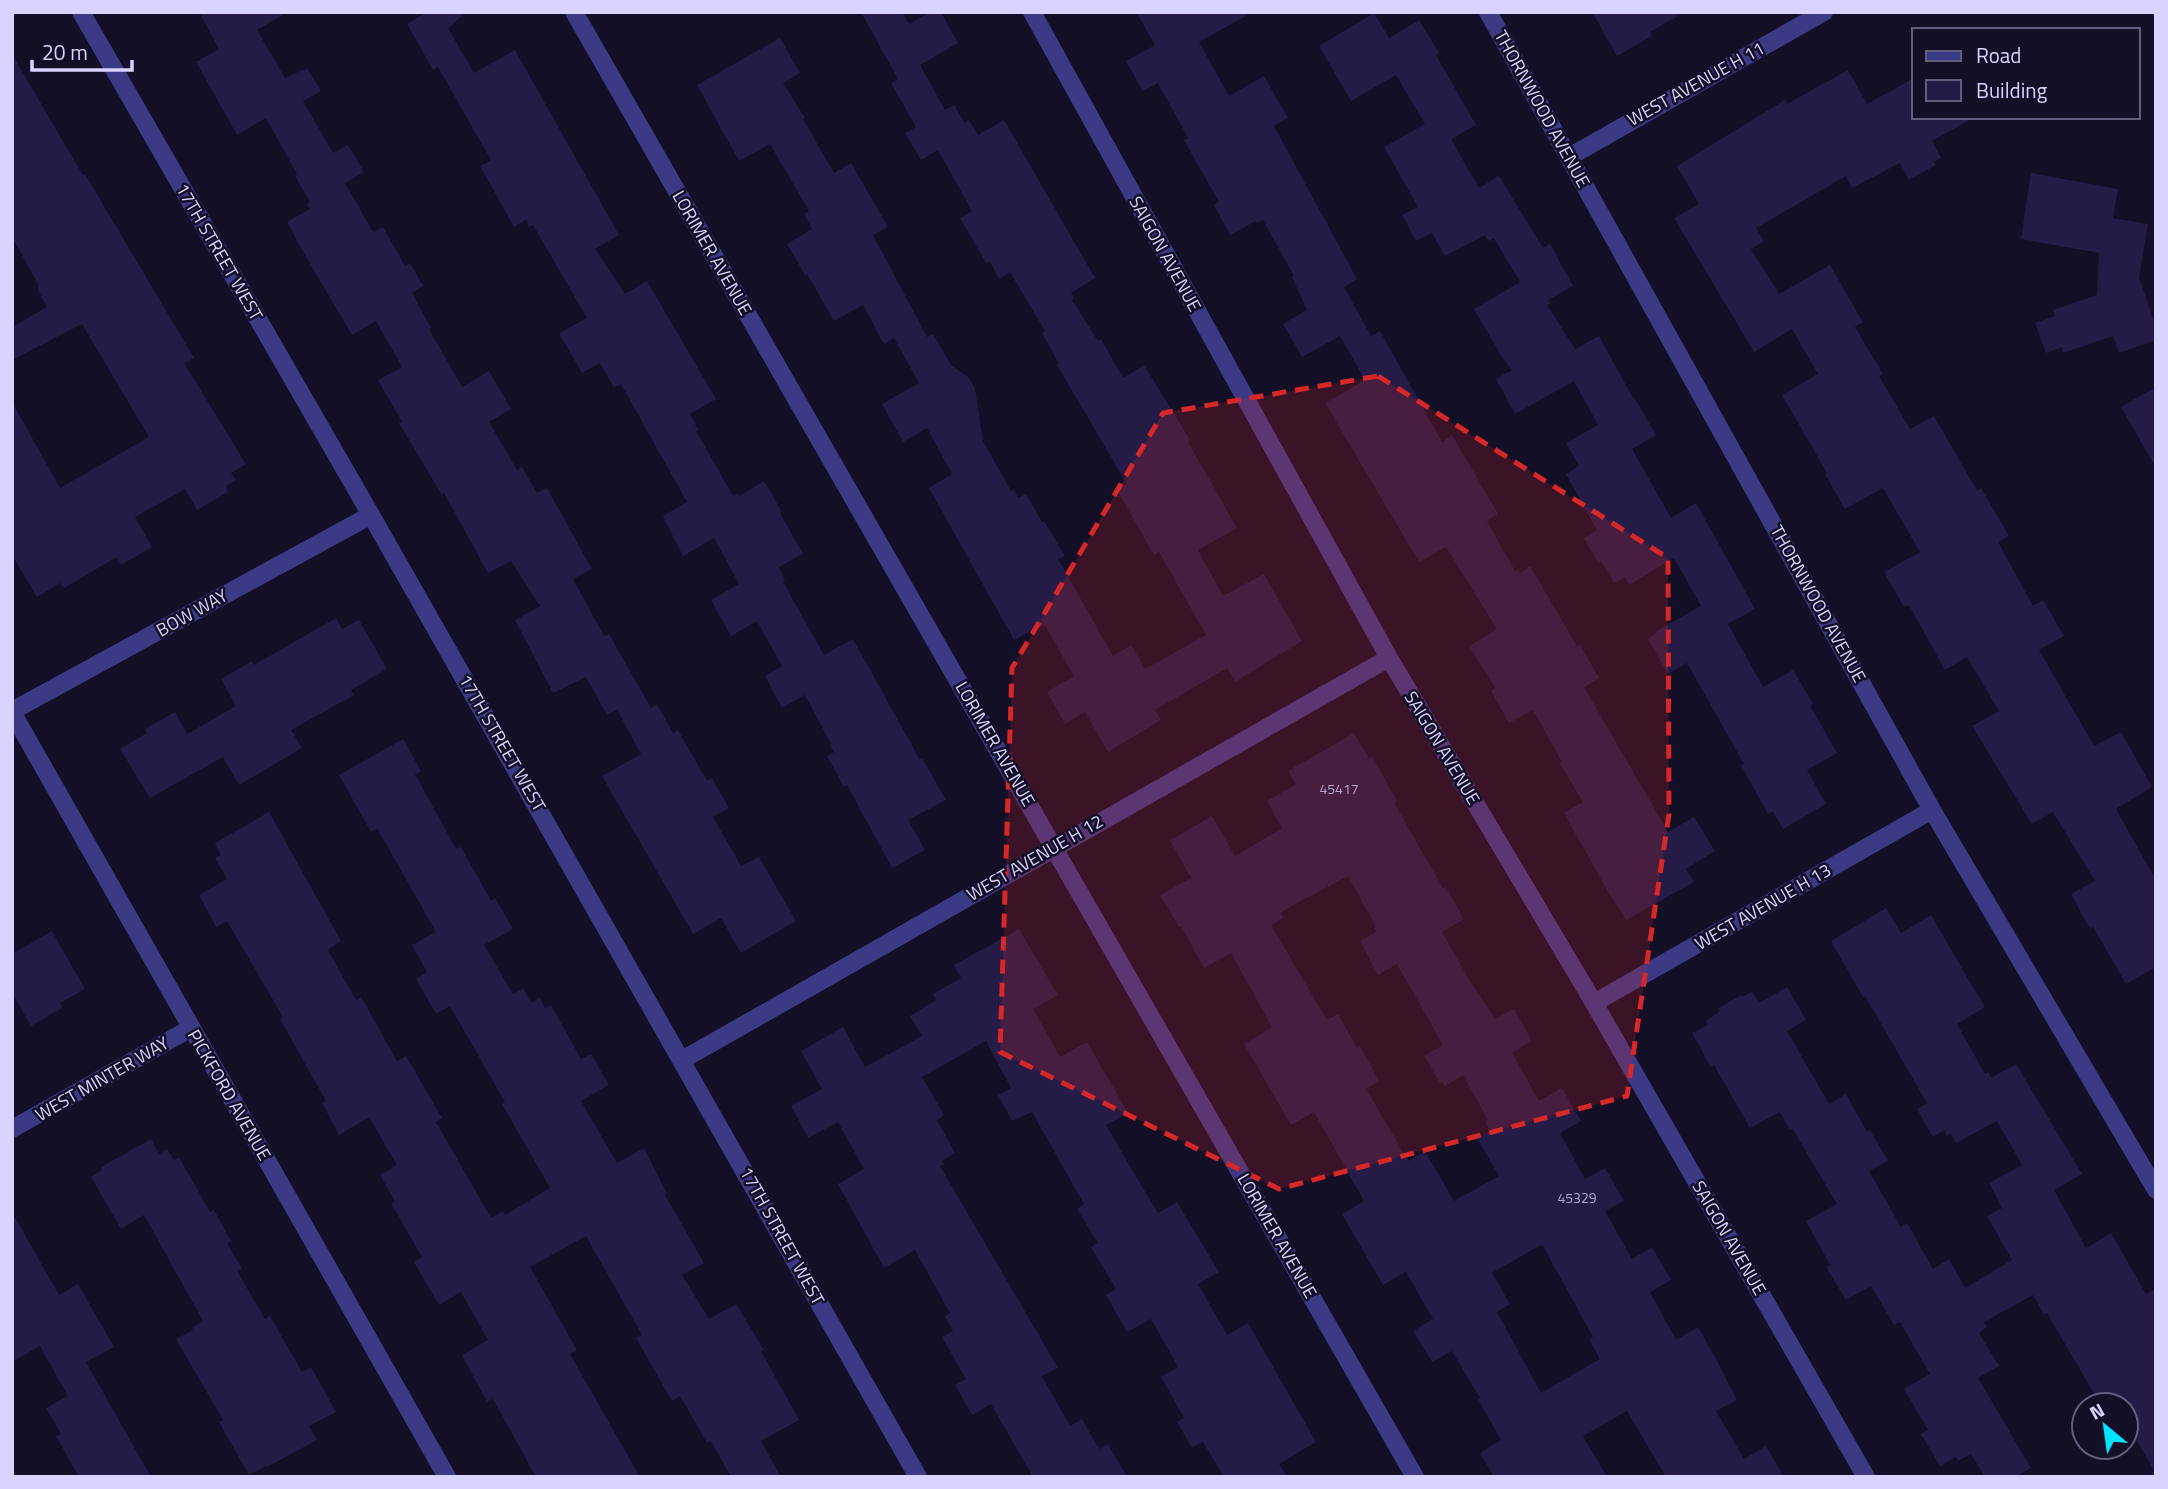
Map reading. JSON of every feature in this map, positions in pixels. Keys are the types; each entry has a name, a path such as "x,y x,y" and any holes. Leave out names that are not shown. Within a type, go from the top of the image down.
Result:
{"street":[{"name":"17TH STREET WEST","path":"81,12 372,515 918,1477"},
{"name":"LORIMER AVENUE","path":"574,12 1415,1477"},
{"name":"SAIGON AVENUE","path":"1032,12 1389,659 1594,1003 1866,1477"},
{"name":"THORNWOOD AVENUE","path":"1489,12 1932,810 2156,1191"},
{"name":"WEST AVENUE H 11","path":"1569,157 1824,12"},
{"name":"BOW WAY","path":"12,711 372,515"},
{"name":"WEST AVENUE H 12","path":"682,1060 1389,659"},
{"name":"PICKFORD AVENUE","path":"12,711 447,1477"},
{"name":"WEST AVENUE H 13","path":"1594,1003 1932,810"},
{"name":"WEST MINTER WAY","path":"12,1129 191,1028"}],"highlighted area":[{"path":"1378,376 1668,558 1669,814 1627,1096 1279,1189 1000,1052 1012,668 1163,413"}],"building":[{"path":"199,12 287,12 257,30 285,78 307,68 321,91 303,101 333,153 348,145 364,172 345,183 373,232 383,227 405,266 410,263 423,286 412,293 462,387 489,371 511,409 489,422 517,470 522,467 537,493 547,488 592,569 573,579 604,636 609,634 651,708 657,704 673,733 678,730 707,781 712,778 729,808 713,817 741,866 759,857 796,921 741,953 721,918 693,934 602,776 641,754 617,710 607,715 586,677 553,693 515,620 540,606 511,561 488,573 444,493 442,495 399,423 402,422 378,380 402,367 376,321 352,335 305,255 287,222 310,209 307,204 310,202 266,118 237,135 196,62 219,49"},
{"path":"427,12 467,12 448,28 474,73 515,50 619,235 595,249 625,294 647,281 716,399 690,414 698,430 696,431 733,496 738,493 739,496 764,481 782,512 780,513 803,554 779,567 785,581 783,582 824,655 853,639 920,760 922,758 946,800 908,820 925,850 892,868 847,785 844,787 827,756 834,752 832,746 805,695 782,708 765,676 782,666 757,621 731,636 711,600 739,584 714,538 683,556 663,516 687,502 621,384 614,388 600,363 582,373 559,333 587,318 533,225 529,227 526,220 514,227 480,166 491,160 438,67 433,70 407,24"},
{"path":"861,12 902,12 909,24 930,12 941,12 958,43 920,65 945,110 954,105 965,123 969,120 978,135 1004,120 1095,278 1071,293 1074,298 1072,300 1098,341 1101,339 1123,378 1144,365 1190,440 1188,442 1237,528 1198,550 1223,596 1264,574 1302,641 1235,682 1227,668 1155,710 1161,720 1108,752 1085,712 1065,724 1047,692 1074,676 1045,625 1014,640 929,488 952,474 927,428 903,442 882,404 919,383 894,338 884,344 863,305 834,321 787,244 812,229 804,214 809,211 770,144 739,161 697,85 780,38 800,73 783,83 834,173 851,163 888,227 873,235 927,337 933,334 951,365 968,377 975,388 983,441 1011,491 1014,490 1018,498 1026,494 1042,522 1044,521 1065,556 1058,559 1113,656 1131,645 1145,669 1206,635 1159,552 1154,555 1117,490 1127,484 1057,365 1059,364 1042,333 1045,331 1010,272 999,279 990,261 986,263 960,218 972,211 938,150 921,160 905,133 916,127 891,83 898,79"},
{"path":"1136,12 1253,12 1199,42 1229,96 1264,76 1288,118 1274,126 1357,279 1344,287 1371,336 1380,331 1442,442 1452,435 1498,514 1487,521 1515,571 1520,573 1530,566 1577,646 1580,645 1599,678 1584,687 1668,832 1694,817 1715,851 1686,869 1694,882 1626,920 1564,813 1583,802 1533,710 1509,723 1491,691 1495,688 1469,646 1497,629 1446,547 1419,562 1325,403 1365,380 1340,336 1302,357 1283,324 1307,310 1292,277 1294,276 1263,220 1230,235 1214,205 1219,202 1184,140 1188,138 1158,83 1143,91 1126,61 1155,45"},
{"path":"1592,12 1685,12 1650,32 1652,36 1617,56"},
{"path":"1374,13 1389,38 1419,20 1476,125 1452,141 1479,188 1499,176 1543,248 1550,244 1573,286 1548,300 1550,304 1547,305 1575,349 1599,336 1656,435 1632,449 1671,518 1696,503 1755,609 1728,624 1763,687 1793,670 1813,704 1810,705 1837,753 1807,770 1826,804 1783,829 1773,811 1768,814 1741,765 1744,764 1687,663 1668,674 1648,639 1657,633 1656,631 1701,606 1674,558 1629,585 1625,577 1614,583 1601,561 1598,563 1584,538 1597,530 1566,474 1579,466 1566,443 1598,425 1574,381 1515,414 1496,379 1512,370 1474,309 1520,282 1494,238 1489,241 1485,235 1445,256 1432,233 1416,241 1402,215 1418,207 1384,147 1425,124 1396,75 1351,101 1319,46"},
{"path":"12,54 194,358 184,363 246,464 231,473 236,480 226,486 228,492 197,510 185,489 135,517 152,547 121,565 117,557 64,588 61,583 37,597 12,555 12,402 60,488 149,437 82,324 12,360 12,327 47,307 38,290 38,284 12,237"},
{"path":"1848,70 1867,104 1912,79 1912,119 1971,119 1932,141 1941,158 1934,162 1936,165 1909,180 1900,163 1852,188 1846,176 1756,228 1764,241 1751,249 1779,294 1830,265 1863,322 1855,327 1883,374 1879,376 1910,429 1934,416 1977,491 1981,488 2009,536 1998,542 2033,606 2043,600 2064,636 2039,650 2094,746 2121,732 2152,787 2116,809 2156,880 2156,967 2126,984 2071,894 2095,881 2053,812 2032,824 1972,726 1999,711 1967,657 1945,670 1909,605 1904,607 1884,572 1920,552 1883,488 1845,509 1782,395 1818,374 1792,329 1754,352 1674,218 1699,204 1677,166 1785,100 1787,104"},
{"path":"2031,173 2118,189 2113,218 2148,224 2139,278 2156,327 2156,340 2119,353 2113,336 2063,353 2062,347 2046,353 2035,323 2055,316 2053,310 2097,295 2099,253 2021,239"},
{"path":"2156,387 2156,468 2121,407"},
{"path":"336,618 342,629 359,620 387,669 351,690 354,695 291,730 302,748 239,785 223,757 150,798 120,749 147,733 145,729 175,712 187,734 236,706 221,679 252,661 254,665"},
{"path":"1354,733 1369,758 1372,756 1397,801 1394,803 1464,919 1442,932 1471,983 1495,1019 1514,1009 1532,1041 1512,1053 1539,1101 1562,1088 1581,1121 1560,1133 1585,1179 1605,1168 1624,1201 1605,1211 1632,1259 1652,1247 1671,1280 1650,1292 1676,1340 1698,1327 1737,1400 1716,1411 1744,1459 1766,1446 1784,1477 1666,1477 1627,1411 1583,1436 1607,1477 1494,1477 1480,1453 1501,1440 1478,1399 1480,1398 1452,1351 1432,1362 1413,1331 1433,1319 1406,1272 1383,1285 1342,1214 1364,1201 1314,1112 1291,1125 1244,1044 1272,1027 1231,953 1204,968 1160,895 1191,878 1170,840 1212,816 1235,856 1282,828 1267,801 1296,784 1288,771","holes":["1348,876 1376,927 1376,932 1360,941 1378,975 1397,964 1443,1045 1424,1056 1440,1083 1445,1086 1463,1075 1488,1120 1485,1121 1490,1131 1477,1138 1499,1176 1454,1201 1425,1151 1408,1161 1368,1092 1367,1088 1379,1081 1360,1046 1357,1048 1338,1014 1327,1020 1271,925 1284,918 1281,913 1286,909","1543,1246 1593,1337 1589,1339 1600,1359 1541,1393 1497,1312 1510,1304 1492,1273"]},
{"path":"403,739 421,771 415,774 456,849 461,847 491,901 495,898 513,929 484,945 513,994 523,988 531,1003 540,998 545,1008 551,1005 581,1059 591,1054 609,1085 581,1101 617,1163 644,1148 667,1194 665,1195 704,1263 682,1275 709,1319 736,1304 764,1350 761,1351 799,1420 761,1441 781,1477 731,1477 711,1441 707,1443 680,1396 672,1401 636,1338 642,1335 586,1236 530,1267 577,1350 570,1354 640,1477 536,1477 493,1399 487,1402 462,1355 488,1340 461,1292 439,1305 414,1262 422,1257 391,1203 395,1201 380,1175 397,1165 369,1117 339,1135 322,1103 326,1101 280,1019 283,1017 227,921 216,927 199,895 227,879 215,858 221,855 215,843 269,812 341,941 328,950 356,1000 361,997 397,1061 406,1056 442,1118 436,1122 491,1218 503,1211 505,1215 550,1188 450,1006 436,1014 416,979 427,972 412,945 436,932 377,828 371,832 339,775"},
{"path":"1886,908 1901,933 1931,915 1985,1007 1957,1024 1985,1074 1988,1072 1991,1078 2016,1064 2082,1174 2054,1190 2086,1248 2111,1233 2146,1294 2156,1288 2156,1474 2140,1446 2140,1391 2093,1391 2047,1313 2044,1314 2033,1295 1984,1322 1987,1327 1979,1333 1999,1366 1978,1378 2031,1468 2015,1477 1985,1477 1971,1454 1958,1461 1956,1457 1940,1466 1921,1434 1928,1430 1904,1389 1930,1374 1900,1322 1894,1325 1871,1286 1846,1300 1826,1267 1830,1265 1806,1221 1837,1204 1780,1112 1750,1128 1714,1065 1711,1067 1692,1033 1708,1025 1706,1021 1720,1011 1719,1008 1741,995 1742,997 1752,992 1759,1003 1787,987 1806,1020 1787,1031 1829,1104 1846,1094 1867,1132 1870,1130 1888,1161 1869,1171 1901,1227 1907,1223 1933,1269 1949,1259 1965,1288 2012,1260 1987,1216 2002,1208 1989,1183 2022,1165 1997,1121 1956,1143 1951,1133 1947,1136 1944,1130 1933,1137 1917,1109 1927,1103 1831,941"},
{"path":"1019,929 1058,995 1033,1009 1060,1057 1087,1042 1128,1113 1106,1125 1158,1213 1177,1202 1219,1272 1198,1284 1227,1335 1248,1323 1316,1442 1279,1464 1287,1477 1224,1477 1203,1442 1192,1448 1177,1422 1184,1418 1161,1377 1178,1367 1151,1319 1127,1332 1106,1295 1116,1289 1091,1247 1098,1243 1077,1209 1084,1204 1032,1112 1012,1121 998,1095 1011,1088 986,1041 922,1077 944,1115 937,1120 955,1153 942,1161 944,1164 940,1166 1058,1368 1042,1376 1070,1426 1082,1419 1099,1449 1108,1444 1127,1477 1033,1477 991,1404 972,1415 955,1385 966,1379 942,1337 953,1331 945,1316 950,1313 915,1250 884,1268 838,1184 864,1169 838,1122 808,1138 791,1106 822,1089 801,1051 843,1027 865,1067 922,1036 910,1016 936,1000 933,994 961,978 954,965"},
{"path":"52,931 85,989 60,1003 62,1008 31,1026 12,993 12,954"},
{"path":"151,1139 159,1154 167,1149 174,1160 179,1157 210,1212 214,1210 231,1241 227,1243 242,1269 237,1271 265,1319 270,1316 302,1372 311,1367 336,1412 309,1426 317,1440 249,1475 219,1422 223,1420 176,1339 203,1321 144,1215 121,1229 91,1177 102,1170 101,1167"},
{"path":"12,1212 59,1295 78,1284 114,1347 86,1362 151,1477 79,1477 56,1436 61,1434 46,1408 68,1396 40,1346 12,1362"}]}
